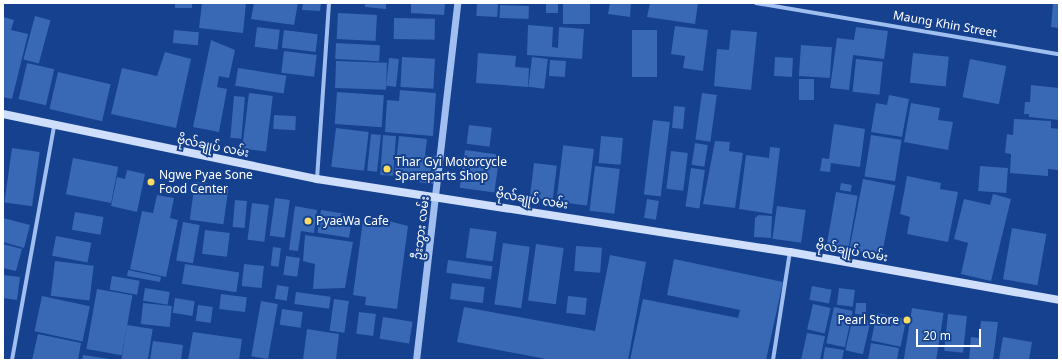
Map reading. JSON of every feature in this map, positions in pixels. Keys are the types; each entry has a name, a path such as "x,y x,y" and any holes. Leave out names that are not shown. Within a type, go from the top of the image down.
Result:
{"main road":[{"name":"ဗိုလ်ချုပ် လမ်း","path":"3,114 54,126 317,179 790,252 1059,300"}],"street":[{"path":"317,179 329,3"},
{"name":"ဦးဘွား လမ်း","path":"416,360 437,197 457,3"},
{"name":"Maung Khin Street","path":"756,3 1059,54"},
{"path":"12,360 54,126"},
{"path":"774,360 790,252"}],"building":[{"path":"175,3 192,3 192,8 175,8"},
{"path":"202,3 246,3 243,33 199,28"},
{"path":"254,3 298,3 294,25 251,19"},
{"path":"303,3 321,3 320,11 302,10"},
{"path":"365,3 386,3 386,9 365,7"},
{"path":"411,3 445,3 444,15 411,13"},
{"path":"477,3 498,4 497,17 476,16"},
{"path":"546,3 558,3 558,13 546,13"},
{"path":"563,3 590,3 590,24 563,24"},
{"path":"610,3 631,3 630,17 608,14"},
{"path":"650,3 698,3 695,24 647,17"},
{"path":"1053,3 1059,3 1059,28 1051,27"},
{"path":"500,5 529,6 529,19 500,18"},
{"path":"338,13 377,15 376,41 337,39"},
{"path":"35,16 50,20 39,64 23,59"},
{"path":"3,17 14,20 11,30 28,34 12,99 3,97"},
{"path":"394,18 435,19 435,40 394,39"},
{"path":"528,25 553,27 552,47 558,48 559,27 584,29 582,59 527,55"},
{"path":"675,26 708,30 703,71 683,68 685,56 671,54"},
{"path":"257,27 280,30 277,50 255,47"},
{"path":"856,27 888,31 884,59 853,55 849,90 830,88 837,38 854,40"},
{"path":"174,30 199,32 198,45 173,43"},
{"path":"284,30 318,34 316,52 282,48"},
{"path":"632,30 657,30 657,77 632,77"},
{"path":"731,30 757,32 751,90 714,86 717,49 729,50"},
{"path":"211,40 235,50 229,78 219,76 217,87 227,89 219,132 193,127"},
{"path":"336,43 380,45 379,61 335,59"},
{"path":"801,45 832,47 830,78 799,76"},
{"path":"284,51 317,55 314,77 281,73"},
{"path":"165,52 191,59 176,128 111,114 122,68 157,76"},
{"path":"478,53 516,56 515,67 529,68 528,87 476,83"},
{"path":"913,53 949,57 946,87 910,83"},
{"path":"402,57 435,59 433,89 400,87"},
{"path":"532,57 548,59 544,89 528,87"},
{"path":"775,57 793,58 792,77 774,76"},
{"path":"389,58 399,59 396,87 386,86"},
{"path":"856,59 883,62 879,95 853,92"},
{"path":"970,59 1006,66 999,104 963,97"},
{"path":"550,60 566,61 565,77 549,76"},
{"path":"336,61 387,63 386,90 335,88"},
{"path":"27,63 54,69 46,105 19,99"},
{"path":"238,68 286,76 284,93 235,86"},
{"path":"58,72 111,84 102,121 49,109"},
{"path":"799,79 814,79 814,100 799,100"},
{"path":"1031,85 1059,88 1059,120 1029,117 1029,114 1024,114 1025,102 1030,102"},
{"path":"400,90 436,93 433,136 385,132 387,100 399,101"},
{"path":"337,92 384,95 382,127 335,124"},
{"path":"249,93 273,96 266,152 242,149"},
{"path":"702,93 717,95 710,142 695,140"},
{"path":"889,95 909,99 902,137 871,132 876,103 887,105"},
{"path":"234,96 245,97 241,139 230,138"},
{"path":"911,103 940,108 938,120 953,122 948,150 904,142"},
{"path":"674,106 685,107 683,129 672,128"},
{"path":"274,115 296,116 295,130 273,129"},
{"path":"1014,119 1051,121 1051,128 1059,129 1058,170 1048,169 1048,176 1010,173 1011,154 1005,153 1007,134 1013,135"},
{"path":"653,120 670,122 661,197 644,194"},
{"path":"834,124 865,129 860,167 831,163 830,172 820,171 822,158 829,159"},
{"path":"469,125 492,128 490,147 467,144"},
{"path":"336,128 369,132 364,171 331,167"},
{"path":"371,134 381,135 377,172 367,171"},
{"path":"383,135 396,136 393,176 380,175"},
{"path":"871,135 902,140 895,181 864,176"},
{"path":"399,136 427,139 425,155 436,156 433,184 394,179"},
{"path":"601,136 623,138 621,165 599,163"},
{"path":"715,141 730,142 729,151 743,153 735,208 703,204"},
{"path":"695,143 708,145 704,167 692,165"},
{"path":"563,145 594,149 587,206 556,202"},
{"path":"770,147 780,148 772,214 739,209 746,155 769,158"},
{"path":"12,148 40,152 32,206 4,202"},
{"path":"465,150 500,155 494,193 460,188"},
{"path":"671,151 688,153 683,191 666,189"},
{"path":"73,158 118,167 111,203 66,194"},
{"path":"534,163 557,166 553,201 530,198"},
{"path":"595,166 620,169 614,214 590,211"},
{"path":"980,166 1008,168 1006,193 978,191"},
{"path":"691,168 705,170 699,209 686,207"},
{"path":"127,170 145,174 137,212 111,206 117,177 125,179"},
{"path":"907,176 941,183 940,189 958,192 948,242 907,234 910,217 900,214"},
{"path":"863,179 895,185 882,256 849,250"},
{"path":"195,182 229,187 223,224 190,220"},
{"path":"841,183 852,185 851,192 840,190"},
{"path":"836,192 858,196 848,252 826,248"},
{"path":"993,194 1011,199 991,281 961,274 968,243 954,239 964,199 990,205"},
{"path":"157,195 174,198 170,218 178,220 166,277 130,269 142,211 153,213"},
{"path":"275,198 290,200 285,238 270,236"},
{"path":"647,199 659,201 656,220 644,218"},
{"path":"235,200 247,201 245,228 233,227"},
{"path":"252,203 269,205 264,242 247,240"},
{"path":"295,206 317,210 314,233 301,231 298,251 289,250"},
{"path":"777,206 806,210 801,243 772,239"},
{"path":"321,210 353,215 349,238 317,233"},
{"path":"75,212 104,217 100,235 72,230"},
{"path":"759,215 772,216 771,238 754,237 755,218"},
{"path":"3,218 30,225 24,248 3,242"},
{"path":"377,218 408,226 397,309 365,305 366,297 353,295 363,220 376,222"},
{"path":"183,222 200,225 193,263 176,260"},
{"path":"470,228 497,232 493,261 466,258"},
{"path":"1012,228 1046,234 1037,285 1003,279"},
{"path":"205,230 230,233 227,257 202,254"},
{"path":"305,235 353,242 345,288 313,289 315,264 303,261"},
{"path":"56,236 91,243 88,263 52,256"},
{"path":"503,243 530,247 521,308 494,304"},
{"path":"3,244 22,249 16,271 3,268"},
{"path":"536,244 564,248 556,304 528,300"},
{"path":"576,246 602,248 600,273 574,271"},
{"path":"273,247 281,248 279,267 271,266"},
{"path":"610,255 646,262 628,360 551,360 457,342 464,307 595,331"},
{"path":"286,256 300,258 297,277 283,275"},
{"path":"674,259 783,282 766,360 630,360 643,299 738,318 740,310 667,295"},
{"path":"448,260 493,266 491,279 446,273"},
{"path":"55,261 94,266 89,300 51,296"},
{"path":"185,264 239,273 236,292 182,284"},
{"path":"244,264 264,266 262,288 242,286"},
{"path":"128,270 161,277 160,282 127,276"},
{"path":"3,275 20,277 17,300 3,298"},
{"path":"112,276 140,281 137,295 110,290"},
{"path":"452,283 485,287 483,303 450,299"},
{"path":"277,285 289,287 287,301 275,299"},
{"path":"812,286 832,290 829,304 809,300"},
{"path":"145,288 170,292 168,305 143,301"},
{"path":"839,288 855,290 853,307 837,305"},
{"path":"97,289 132,295 122,355 86,349"},
{"path":"296,292 331,297 329,309 294,304"},
{"path":"221,294 247,297 245,312 219,309"},
{"path":"42,296 90,306 82,341 35,331"},
{"path":"568,296 587,298 585,315 566,313"},
{"path":"175,298 195,301 192,316 173,313"},
{"path":"334,299 349,301 344,333 330,331"},
{"path":"261,301 278,304 268,359 251,356"},
{"path":"143,303 172,306 170,327 141,324"},
{"path":"856,303 866,303 866,315 855,314"},
{"path":"813,304 831,308 825,333 807,329"},
{"path":"198,305 213,307 211,323 196,321"},
{"path":"834,307 853,311 845,347 826,343"},
{"path":"912,308 944,313 936,360 904,360"},
{"path":"282,309 303,312 301,328 280,325"},
{"path":"359,312 376,314 373,336 356,334"},
{"path":"877,313 906,319 901,347 871,340"},
{"path":"948,314 967,316 963,353 944,351"},
{"path":"383,317 413,322 409,343 380,339"},
{"path":"853,317 871,321 863,354 845,350"},
{"path":"981,321 998,322 993,360 969,360 971,337 979,338"},
{"path":"127,325 153,329 148,360 122,360"},
{"path":"307,329 339,334 336,360 303,360"},
{"path":"193,332 242,339 239,360 188,360"},
{"path":"807,333 825,336 820,360 801,360"},
{"path":"38,334 81,343 78,360 32,360"},
{"path":"1003,337 1032,342 1029,360 999,360"},
{"path":"153,341 183,345 181,360 150,360"},
{"path":"871,343 899,348 897,360 868,360"},
{"path":"825,347 844,350 842,360 823,360"},
{"path":"83,355 110,359 110,360 82,360"}],"place":[{"name":"Thar Gyi Motorcycle Spareparts Shop","path":"387,169"},
{"name":"Ngwe Pyae Sone Food Center","path":"151,182"},
{"name":"PyaeWa Cafe","path":"308,221"},
{"name":"Pearl Store","path":"907,320"}]}
